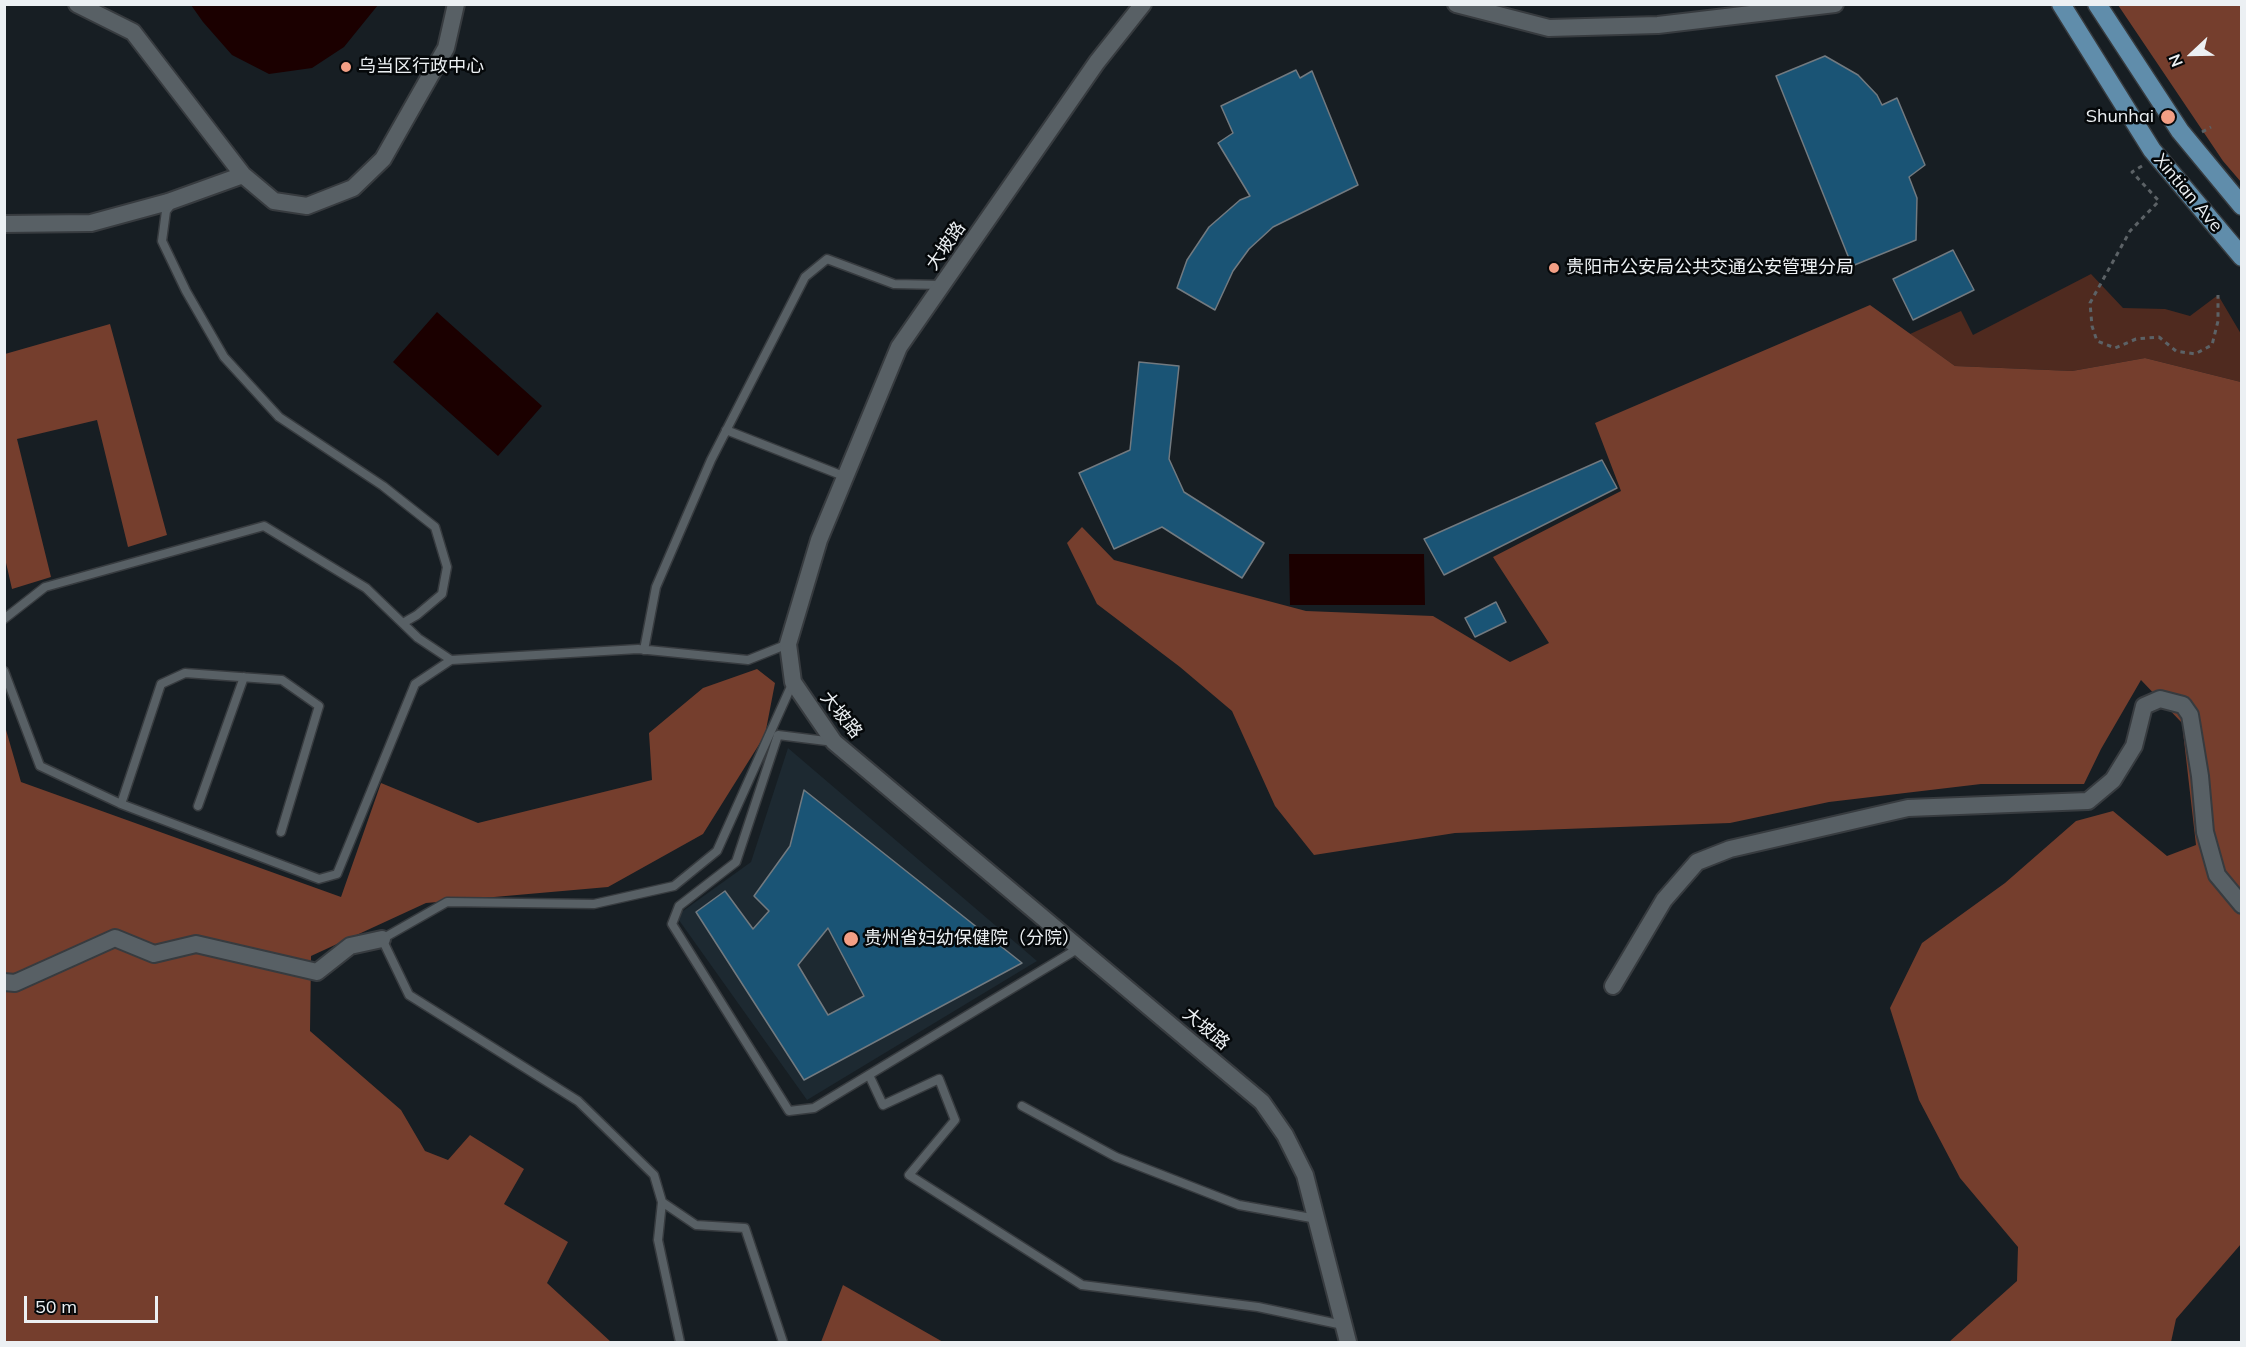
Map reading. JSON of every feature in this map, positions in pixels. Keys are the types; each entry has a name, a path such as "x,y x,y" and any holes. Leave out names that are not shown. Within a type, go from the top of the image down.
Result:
{"main road":[{"name":"Xintian Ave","path":"2061,4 2158,157 2241,257"},
{"name":"Xintian Ave","path":"2097,4 2188,140 2241,206"}],"street":[{"path":"77,4 133,32 243,175 274,201 307,206 353,188 382,159 446,48 456,4"},
{"name":"大坡路","path":"1143,4 1097,62 899,347 819,540 788,644 793,682 834,742 1262,1101 1285,1135 1305,1175 1348,1342"},
{"path":"1456,4 1549,28 1658,25 1835,4"},
{"path":"4,224 91,223 174,200 243,175"},
{"path":"1613,986 1664,900 1697,862 1730,849 1908,808 2088,801 2112,780 2134,746 2144,706 2160,699 2182,705 2190,715 2208,843 2217,875 2241,905"},
{"path":"4,982 15,983 115,938 154,954 196,944 317,972 350,946 382,939"}],"lane":[{"path":"174,200 166,212 162,241 186,291 224,357 279,417 383,486 435,527 447,567 442,594 417,615 403,623"},
{"path":"644,650 656,587 711,460 805,277 827,259 894,284 943,285"},
{"path":"726,430 846,477"},
{"path":"4,619 45,587 264,526 366,588 418,638 451,660"},
{"path":"4,671 40,766 121,804 319,879 337,874 415,684 451,660 644,650 748,660 788,644"},
{"path":"121,804 161,684 185,673 282,680 319,706 280,832"},
{"path":"198,806 244,677"},
{"path":"680,1342 658,1240 662,1202 654,1175 578,1101 409,995 382,939 447,902 594,904 674,886 717,851 793,682"},
{"path":"834,742 778,735 736,862 679,906 672,924 789,1111 814,1108 1079,948"},
{"path":"869,1075 883,1105 939,1079 955,1120 909,1175 1082,1285 1258,1307 1344,1325"},
{"path":"1022,1106 1116,1157 1239,1205 1317,1219"},
{"path":"662,1202 696,1225 746,1228 783,1342"}],"path":[{"path":"2188,140 2211,127"},
{"path":"2158,157 2132,172 2159,201 2130,231 2090,303 2092,326 2097,341 2115,348 2136,339 2158,337 2176,351 2194,354 2212,345 2218,321 2218,295"}],"shaded area":[{"path":"191,5 378,5 344,47 312,68 269,74 232,55"},
{"path":"2118,5 2241,5 2241,182 2223,161"},
{"path":"2091,274 2123,308 2165,309 2190,316 2218,295 2241,334 2241,382 2145,358 2072,371 1955,366 1910,334 1961,311 1973,335"},
{"path":"1870,305 1955,366 2072,371 2145,358 2241,382 2241,1244 2176,1319 2171,1342 1949,1342 2017,1281 2018,1247 1960,1178 1919,1100 1890,1008 1922,943 2005,883 2076,821 2113,811 2167,856 2196,845 2182,723 2141,680 2101,749 2084,784 1981,784 1829,802 1730,823 1455,833 1314,855 1275,806 1232,711 1180,667 1097,604 1067,543 1082,527 1114,560 1306,611 1433,616 1510,662 1549,643 1493,557 1621,491 1595,423"},
{"path":"437,312 542,406 498,456 393,362"},
{"path":"110,324 167,535 128,547 97,420 17,439 51,577 12,589 4,554 5,354"},
{"path":"1289,554 1424,554 1425,605 1290,605"},
{"path":"757,669 775,683 765,735 703,834 608,887 426,903 311,956 310,1031 401,1110 425,1151 448,1160 470,1135 524,1169 504,1204 568,1242 547,1283 611,1342 5,1342 4,723 21,782 341,897 381,783 478,823 652,780 649,733 703,688"},
{"name":"贵州省妇幼保健院（分院）","path":"788,748 1037,961 807,1100 676,916 751,862"},
{"path":"843,1285 943,1342 821,1342"}],"building":[{"path":"1825,56 1858,75 1877,95 1882,105 1897,98 1925,165 1909,177 1917,198 1916,240 1852,266 1776,76"},
{"path":"1296,70 1300,78 1312,71 1358,185 1273,227 1249,249 1233,271 1215,310 1177,288 1187,260 1209,227 1240,200 1250,196 1218,143 1233,133 1221,106"},
{"path":"1953,250 1974,290 1913,320 1893,279"},
{"path":"1139,362 1179,366 1169,459 1184,492 1264,543 1242,578 1162,527 1114,549 1079,473 1130,450"},
{"path":"1602,460 1617,488 1444,575 1424,539"},
{"path":"1496,602 1506,622 1475,637 1465,618"},
{"name":"贵州省妇幼保健院（分院）","path":"804,790 1022,963 804,1080 696,912 725,891 753,929 769,911 754,896 790,846","holes":["828,928 864,996 828,1015 798,965"]}],"place":[{"name":"乌当区行政中心","path":"346,67"},
{"name":"Shunhai","path":"2168,117"},
{"name":"贵阳市公安局公共交通公安管理分局","path":"1554,268"},
{"name":"贵州省妇幼保健院（分院）","path":"851,939"}]}
